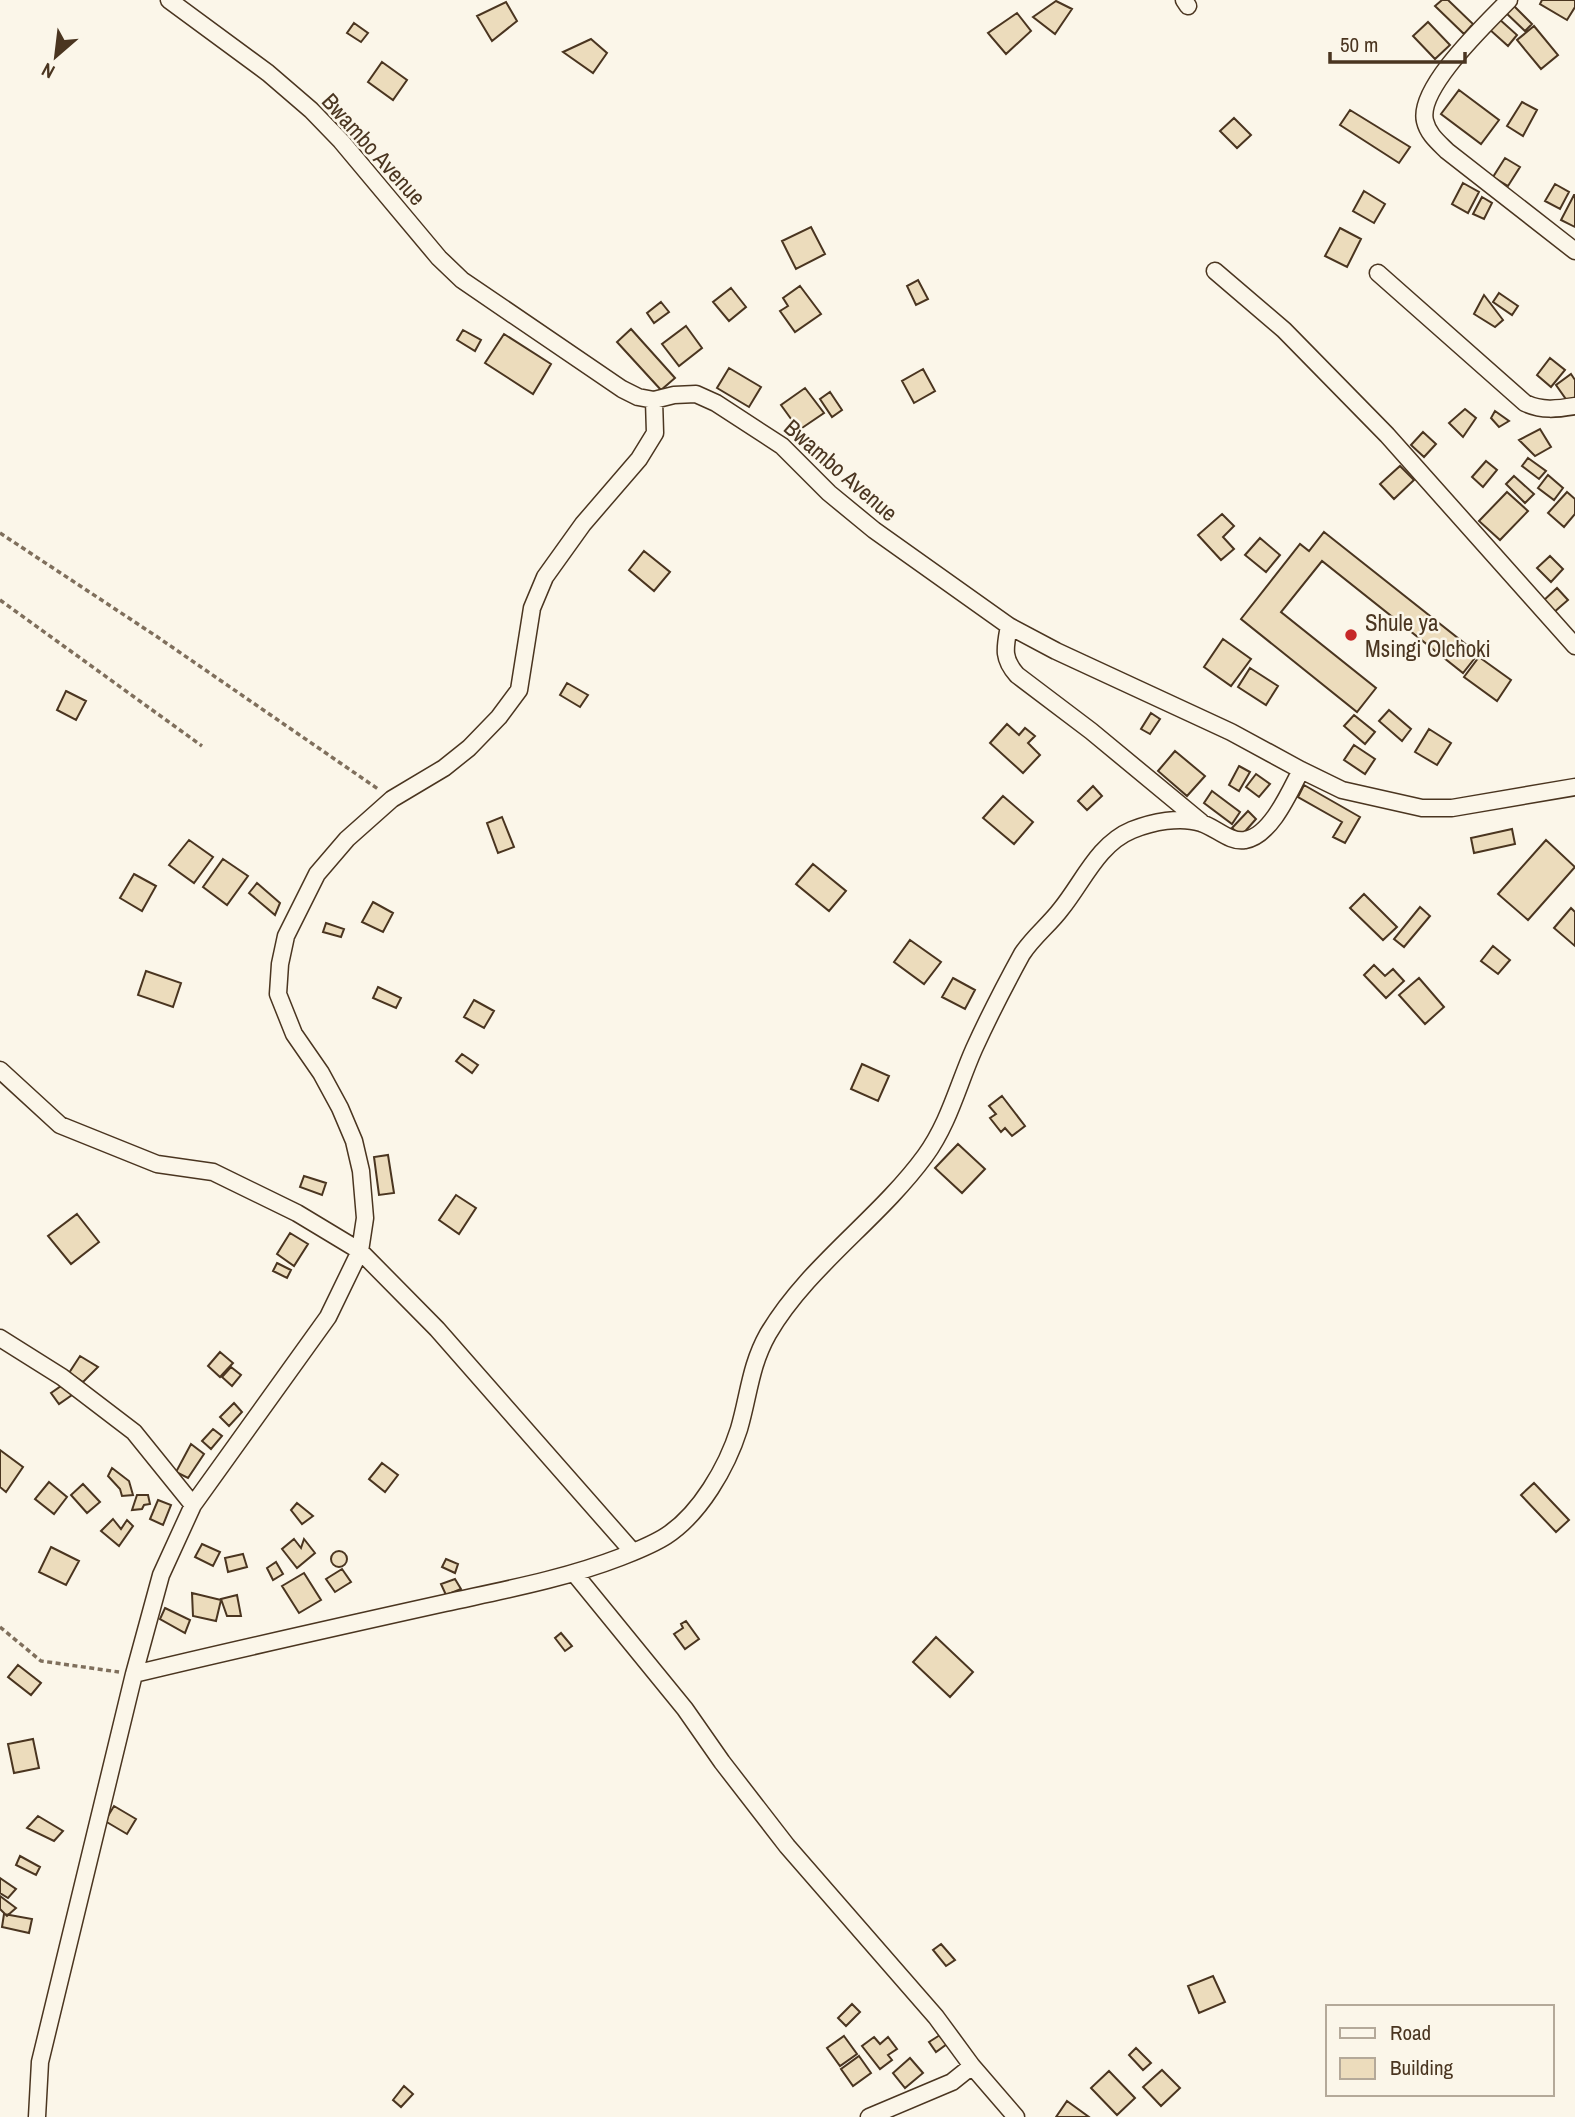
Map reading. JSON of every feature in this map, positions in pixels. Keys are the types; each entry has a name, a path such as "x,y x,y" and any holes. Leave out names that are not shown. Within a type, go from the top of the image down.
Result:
{"street":[{"name":"Bwambo Avenue","path":"169,0 268,73 312,110 439,258 462,280 622,389 638,397 653,400 696,394 741,419 782,446 829,493 874,530 1009,626 1056,651 1231,732 1301,771 1342,790 1422,808 1452,808 1575,787"},
{"path":"1509,0 1464,48 1434,86 1426,103 1424,119 1430,134 1447,150 1575,251"},
{"path":"1215,271 1284,330 1387,435 1575,646"},
{"path":"1378,273 1525,403 1546,409 1575,406"},
{"path":"37,2117 40,2062 161,1575 194,1505 328,1317 360,1251 365,1218 361,1171 354,1142 327,1085 294,1034 278,995 280,964 286,936 317,874 347,839 392,799 444,768 469,748 499,717 519,690 532,608 545,577 583,524 639,459 655,433 653,400"},
{"path":"1009,626 1007,663 1017,675 1091,731 1203,823 1235,840 1246,840 1259,834 1283,805 1301,771"},
{"path":"135,1674 574,1573 633,1552 668,1535 687,1519 703,1498 733,1444 755,1358 768,1335 796,1297 901,1185 933,1144 946,1121 999,995 1030,942 1060,911 1097,857 1112,842 1131,831 1156,823 1190,820 1203,823"},
{"path":"0,1070 60,1125 157,1164 213,1172 297,1213 360,1251 437,1329 633,1552"},
{"path":"0,1338 62,1377 134,1432 194,1505"},
{"path":"574,1573 685,1709 722,1762 788,1846 936,2017 972,2066 1016,2117"},
{"path":"869,2117 952,2082 972,2066"}],"path":[{"path":"0,533 156,636 392,799"},
{"path":"0,600 202,746"},
{"path":"0,1628 41,1661 135,1674"}],"building":[{"path":"1442,0 1448,0 1473,24 1464,34 1435,6"},
{"path":"1542,0 1575,0 1575,7 1567,20 1540,4"},
{"path":"1056,1 1072,9 1055,34 1033,17"},
{"path":"506,2 517,21 492,41 477,16"},
{"path":"1512,4 1532,24 1525,31 1504,11"},
{"path":"1017,13 1031,31 1006,54 988,33"},
{"path":"1498,18 1517,35 1508,46 1489,29"},
{"path":"1428,22 1450,45 1435,59 1413,36"},
{"path":"354,23 368,33 361,42 347,33"},
{"path":"1534,26 1558,55 1541,69 1517,40"},
{"path":"591,39 607,53 593,73 563,52"},
{"path":"382,62 407,80 393,100 368,82"},
{"path":"1459,90 1499,120 1481,144 1441,114"},
{"path":"1522,102 1537,110 1523,136 1507,126"},
{"path":"1350,110 1410,147 1399,163 1340,125"},
{"path":"1234,118 1251,135 1237,148 1220,131"},
{"path":"1505,158 1520,167 1508,186 1493,177"},
{"path":"1463,183 1479,192 1468,213 1452,204"},
{"path":"1555,184 1569,192 1560,209 1545,201"},
{"path":"1364,191 1385,204 1374,223 1353,211"},
{"path":"1575,195 1575,227 1561,220"},
{"path":"1482,197 1492,203 1484,219 1473,214"},
{"path":"811,227 825,254 796,269 782,241"},
{"path":"1340,228 1361,239 1347,267 1325,256"},
{"path":"918,280 928,299 916,305 907,286"},
{"path":"800,286 821,314 795,332 780,311 788,306 783,298"},
{"path":"731,288 746,307 729,321 713,302"},
{"path":"1499,293 1518,306 1512,315 1493,302"},
{"path":"1484,295 1503,320 1495,327 1474,314"},
{"path":"661,302 669,312 654,323 647,313"},
{"path":"686,326 702,348 679,366 662,344"},
{"path":"631,329 675,378 661,390 617,342"},
{"path":"463,330 481,340 475,351 457,340"},
{"path":"504,334 551,364 533,394 485,363"},
{"path":"1550,358 1565,370 1551,387 1537,375"},
{"path":"729,368 761,387 749,407 717,388"},
{"path":"923,369 935,391 914,403 902,381"},
{"path":"1571,374 1575,380 1575,397 1568,402 1556,385"},
{"path":"805,388 824,413 799,430 781,405"},
{"path":"830,392 842,410 832,417 820,399"},
{"path":"1465,409 1476,418 1463,437 1449,423"},
{"path":"1495,411 1509,421 1499,427 1491,418"},
{"path":"1540,429 1551,447 1535,456 1519,440"},
{"path":"1423,432 1436,444 1424,457 1411,445"},
{"path":"1528,458 1546,471 1539,479 1522,466"},
{"path":"1486,461 1497,470 1483,487 1472,477"},
{"path":"1400,466 1414,480 1394,499 1380,484"},
{"path":"1548,475 1563,488 1554,500 1538,488"},
{"path":"1514,476 1534,494 1525,503 1506,484"},
{"path":"1507,492 1528,511 1500,540 1479,521"},
{"path":"1567,492 1575,499 1575,514 1564,527 1548,513"},
{"path":"1222,514 1234,526 1223,537 1234,549 1221,560 1198,535"},
{"path":"1324,532 1478,654 1463,673 1322,561 1281,612 1376,688 1357,712 1241,619 1300,544 1309,551"},
{"path":"1260,538 1280,555 1266,572 1245,555"},
{"path":"644,551 670,572 654,591 629,570"},
{"path":"1550,556 1563,569 1551,582 1537,568"},
{"path":"1557,588 1568,600 1553,613 1543,601"},
{"path":"1223,639 1251,659 1231,686 1204,667"},
{"path":"1479,657 1511,680 1497,701 1464,677"},
{"path":"1250,668 1278,686 1266,705 1238,687"},
{"path":"567,683 588,695 580,707 560,695"},
{"path":"66,691 86,701 76,720 57,710"},
{"path":"1389,710 1411,729 1402,741 1379,721"},
{"path":"1151,713 1160,719 1150,734 1141,729"},
{"path":"1354,715 1375,732 1365,744 1344,726"},
{"path":"1007,724 1019,735 1025,728 1035,736 1028,743 1040,755 1023,773 990,743"},
{"path":"1429,729 1451,743 1437,765 1415,752"},
{"path":"1354,745 1375,759 1365,774 1344,760"},
{"path":"1175,751 1205,776 1187,796 1158,771"},
{"path":"1239,766 1250,772 1239,791 1229,785"},
{"path":"1256,774 1270,784 1259,797 1246,787"},
{"path":"1304,785 1360,817 1345,843 1333,837 1342,822 1298,797"},
{"path":"1093,786 1102,796 1087,810 1078,801"},
{"path":"1212,791 1240,812 1232,824 1204,803"},
{"path":"1003,796 1033,822 1014,844 983,818"},
{"path":"1248,811 1256,819 1241,836 1232,828"},
{"path":"502,817 514,847 498,853 487,823"},
{"path":"1512,829 1515,844 1474,853 1471,838"},
{"path":"189,840 213,857 194,883 169,865"},
{"path":"1546,840 1575,867 1528,920 1498,894"},
{"path":"223,859 248,876 227,905 203,887"},
{"path":"813,864 846,891 829,911 796,884"},
{"path":"134,874 156,886 142,911 120,898"},
{"path":"257,883 280,903 275,915 249,893"},
{"path":"1364,894 1397,927 1383,940 1350,908"},
{"path":"373,902 393,913 383,932 362,922"},
{"path":"1420,907 1430,916 1404,947 1394,939"},
{"path":"1571,908 1575,912 1575,946 1554,928"},
{"path":"326,923 344,929 341,937 323,932"},
{"path":"910,940 941,962 924,984 894,962"},
{"path":"1493,946 1510,960 1498,974 1481,961"},
{"path":"1374,965 1385,976 1393,969 1404,981 1386,998 1364,975"},
{"path":"146,971 181,983 173,1007 138,995"},
{"path":"953,978 975,990 965,1009 942,997"},
{"path":"1419,978 1444,1007 1425,1024 1399,995"},
{"path":"378,987 401,998 396,1008 373,998"},
{"path":"474,1000 494,1011 484,1028 464,1017"},
{"path":"462,1054 478,1065 472,1073 456,1061"},
{"path":"862,1064 889,1076 878,1101 851,1089"},
{"path":"1002,1096 1025,1126 1012,1136 1005,1128 1001,1132 990,1118 996,1114 989,1106"},
{"path":"958,1144 985,1169 962,1193 935,1168"},
{"path":"388,1155 394,1193 379,1195 374,1157"},
{"path":"304,1176 326,1183 322,1195 300,1187"},
{"path":"456,1195 476,1208 459,1234 439,1220"},
{"path":"77,1214 99,1242 71,1264 48,1236"},
{"path":"290,1233 308,1244 294,1266 277,1254"},
{"path":"277,1263 291,1270 287,1278 273,1271"},
{"path":"220,1352 233,1363 220,1377 208,1366"},
{"path":"80,1356 98,1367 83,1382 69,1373"},
{"path":"231,1367 241,1375 232,1386 222,1377"},
{"path":"64,1384 72,1395 59,1404 51,1393"},
{"path":"234,1403 242,1412 229,1426 220,1417"},
{"path":"213,1429 222,1436 211,1449 202,1441"},
{"path":"191,1444 204,1454 188,1478 176,1472"},
{"path":"0,1450 23,1467 6,1492 0,1487"},
{"path":"382,1463 398,1475 385,1492 369,1479"},
{"path":"112,1468 129,1481 133,1495 122,1496 120,1489 108,1476"},
{"path":"49,1482 67,1497 54,1514 35,1499"},
{"path":"1534,1483 1569,1520 1556,1532 1521,1495"},
{"path":"83,1484 100,1502 87,1513 71,1495"},
{"path":"137,1495 148,1495 150,1504 144,1505 142,1509 132,1510"},
{"path":"158,1500 171,1505 163,1525 150,1519"},
{"path":"297,1503 313,1516 302,1524 291,1510"},
{"path":"113,1519 121,1529 127,1520 133,1526 119,1546 101,1531"},
{"path":"294,1539 301,1548 304,1539 315,1553 297,1568 282,1549"},
{"path":"202,1544 220,1552 213,1566 195,1557"},
{"path":"51,1547 79,1561 66,1585 39,1572"},
{"path":"336,1551 342,1551 347,1559 345,1565 336,1567 331,1562 331,1556"},
{"path":"243,1554 247,1567 228,1572 225,1558"},
{"path":"446,1559 458,1564 455,1573 442,1567"},
{"path":"276,1562 283,1574 273,1580 267,1568"},
{"path":"342,1569 351,1582 335,1592 326,1579"},
{"path":"304,1573 321,1600 299,1613 282,1586"},
{"path":"455,1579 461,1589 446,1595 441,1584"},
{"path":"192,1593 221,1600 216,1621 193,1616"},
{"path":"237,1595 241,1616 227,1616 221,1599"},
{"path":"165,1608 190,1620 185,1633 160,1619"},
{"path":"686,1621 699,1639 685,1649 674,1634 683,1628 681,1624"},
{"path":"561,1633 572,1646 565,1651 555,1638"},
{"path":"936,1637 973,1672 950,1697 913,1662"},
{"path":"18,1665 41,1683 31,1695 8,1677"},
{"path":"33,1739 39,1768 14,1773 8,1744"},
{"path":"114,1806 136,1819 127,1834 105,1821"},
{"path":"38,1816 63,1831 54,1841 27,1828"},
{"path":"20,1856 40,1867 36,1875 16,1865"},
{"path":"0,1878 16,1889 8,1898 0,1893"},
{"path":"0,1896 16,1908 7,1916 0,1909"},
{"path":"4,1914 32,1919 29,1933 2,1927"},
{"path":"941,1944 955,1960 946,1966 933,1950"},
{"path":"1213,1976 1225,2002 1199,2013 1188,1986"},
{"path":"852,2004 860,2012 846,2026 838,2018"},
{"path":"940,2035 947,2044 936,2052 929,2042"},
{"path":"844,2036 857,2054 840,2066 827,2048"},
{"path":"874,2037 880,2044 888,2037 897,2049 888,2055 892,2060 880,2069 862,2046"},
{"path":"1136,2048 1151,2063 1143,2070 1129,2055"},
{"path":"859,2056 871,2073 853,2086 841,2069"},
{"path":"910,2058 923,2073 905,2088 893,2073"},
{"path":"1162,2070 1180,2088 1161,2106 1143,2087"},
{"path":"1109,2071 1135,2098 1117,2115 1091,2088"},
{"path":"404,2086 413,2094 401,2107 393,2100"},
{"path":"1067,2101 1089,2117 1056,2117"}],"place":[{"name":"Shule ya Msingi Olchoki","path":"1351,635"}]}
